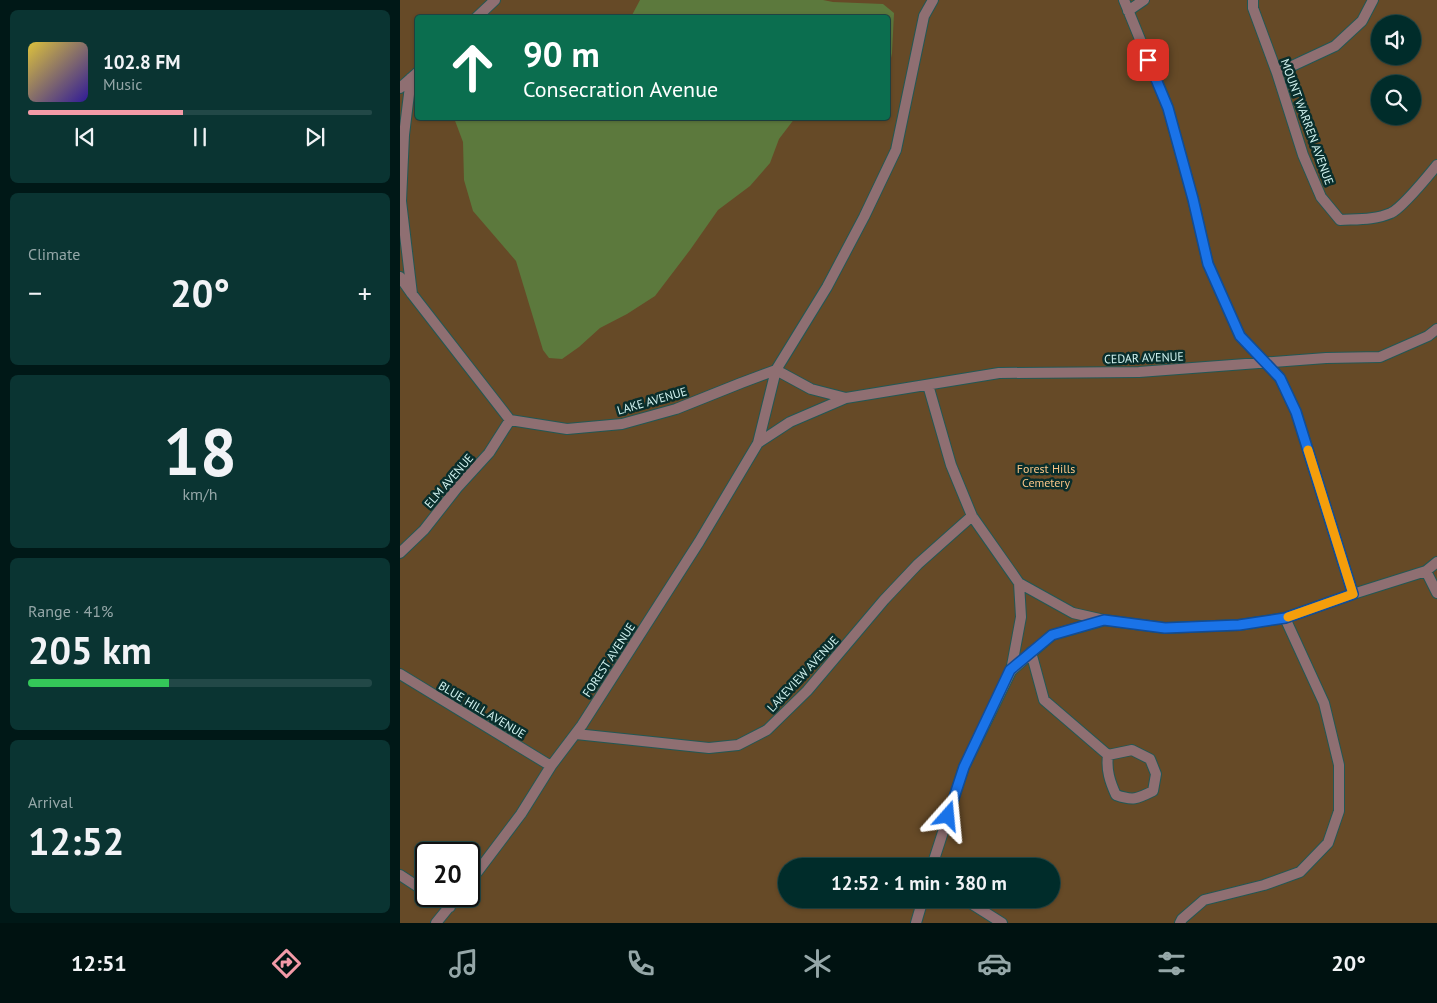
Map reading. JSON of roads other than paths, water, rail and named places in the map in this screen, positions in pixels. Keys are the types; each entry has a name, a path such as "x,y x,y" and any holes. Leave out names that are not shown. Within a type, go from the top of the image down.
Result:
{"lane":[{"path":"479,15 495,0"},
{"path":"846,398 811,389 776,370 827,287 864,217 896,150 924,16 933,0"},
{"path":"1124,0 1168,108 1193,199 1208,264 1240,336 1280,378 1296,412 1353,594"},
{"path":"1128,11 1144,0"},
{"name":"MOUNT WARREN AVENUE","path":"1253,0 1253,8 1303,155 1321,197 1340,220 1367,219 1392,212 1437,165"},
{"path":"1276,73 1335,46 1362,21 1373,0"},
{"path":"400,88 414,75"},
{"path":"412,294 401,201 404,136 414,75"},
{"path":"400,277 510,420"},
{"name":"CEDAR AVENUE","path":"846,398 999,373 1139,372 1326,358 1380,357 1428,336 1437,329"},
{"name":"LAKE AVENUE","path":"510,420 567,429 622,424 676,409 776,370"},
{"name":"FOREST AVENUE","path":"480,869 522,814 551,766 576,734 700,542 758,443 776,370"},
{"path":"928,385 951,465 972,516 1020,583 1074,613 1104,620 1165,628 1239,625 1285,618 1353,594 1426,572 1437,562"},
{"name":"FOREST AVENUE","path":"758,443 790,422 846,398"},
{"name":"ELM AVENUE","path":"400,553 424,530 457,488 489,453 510,420"},
{"name":"LAKEVIEW AVENUE","path":"576,734 709,748 738,745 768,730 807,691 884,600 918,564 972,516"},
{"path":"1426,572 1437,593"},
{"path":"935,858 964,767 1010,670 1021,616 1020,583"},
{"path":"1180,923 1182,918 1204,900 1264,886 1300,872 1328,843 1340,811 1339,765 1324,703 1285,618"},
{"path":"1010,670 1052,635 1104,620"},
{"path":"1031,652 1044,700 1108,755"},
{"name":"BLUE HILL AVENUE","path":"400,674 551,766"},
{"path":"1132,750 1150,759 1156,774 1153,791 1140,798 1130,800 1116,795 1110,783 1106,767 1108,755 1132,750"},
{"path":"400,874 415,884"},
{"path":"436,923 450,907"},
{"path":"916,923 920,908"},
{"path":"978,908 1002,923"}],"park label":[{"name":"Forest Hills Cemetery","path":"1046,476"}]}
